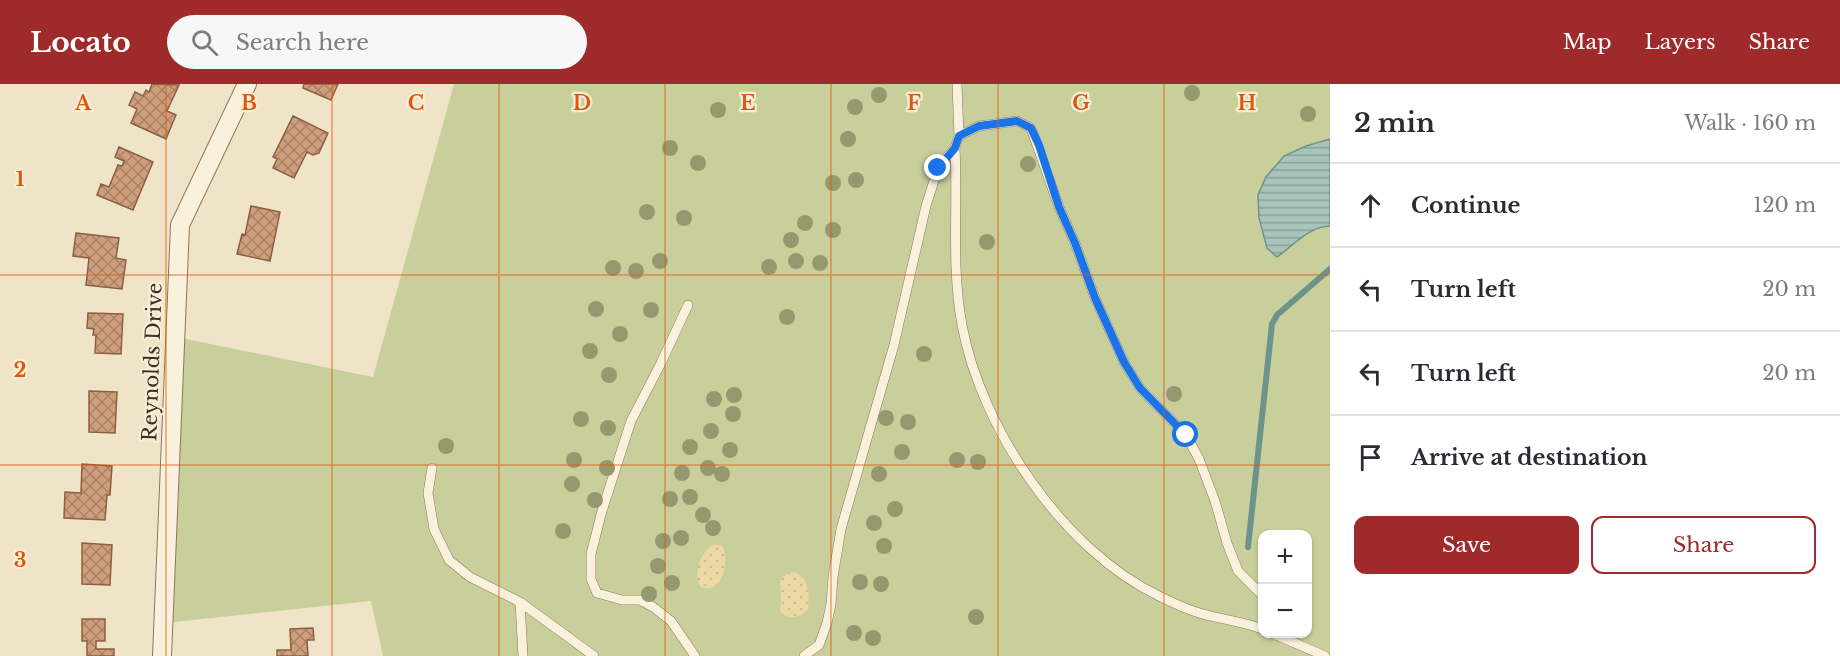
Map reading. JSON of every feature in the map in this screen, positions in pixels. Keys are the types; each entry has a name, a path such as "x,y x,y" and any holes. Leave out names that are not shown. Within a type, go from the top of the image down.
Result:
{"street":[{"name":"Reynolds Drive","path":"162,656 180,225 247,84"}],"lane":[{"path":"957,84 959,136 955,148 955,248 962,326 971,362 984,398 1017,462 1048,503 1087,546 1117,571 1157,596 1195,612 1258,628"},
{"path":"959,136 979,126 1017,121 1031,128 1095,298 1124,362 1140,388 1186,435 1199,459 1238,571 1258,590"},
{"path":"804,656 819,645 827,623 841,529 894,345 926,207 938,168 955,148"},
{"path":"688,305 631,421 599,522 591,554 591,579 597,593 621,600 640,600 653,607 670,621 696,656"},
{"path":"432,468 428,493 435,530 449,560 470,577 520,602 594,656"},
{"path":"520,602 523,656"},
{"path":"1287,638 1325,656"},
{"path":"1300,638 1307,646"}],"green space":[{"path":"454,84 1330,84 1330,656 383,656 371,601 155,624 164,382 171,336 373,377"}],"sand":[{"path":"715,544 722,546 725,552 723,575 714,586 701,587 697,576 699,563 710,547"},
{"path":"794,572 806,582 808,609 798,616 790,617 780,611 780,582 784,576"}],"water":[{"path":"1330,139 1330,226 1308,233 1277,257 1267,248 1259,218 1258,195 1266,177 1284,156"}],"building":[{"path":"152,84 179,85 167,111 176,115 166,139 131,123 137,109 129,105 135,92 143,96 146,90 149,92"},
{"path":"304,84 338,84 331,100 303,88"},
{"path":"293,116 328,133 319,153 313,155 307,152 294,178 273,168 277,159 273,157"},
{"path":"119,147 153,162 133,210 97,195 101,184 109,187 118,165 122,166 124,161 115,157"},
{"path":"251,206 280,212 270,261 237,254 242,234 245,235"},
{"path":"76,233 119,238 116,258 126,260 122,289 86,285 89,258 73,256"},
{"path":"88,313 123,314 121,354 95,353 96,335 93,335 94,329 87,328"},
{"path":"89,391 117,392 115,433 89,432"},
{"path":"82,464 112,466 105,520 64,518 65,492 81,493"},
{"path":"82,543 112,545 110,585 82,584"},
{"path":"82,619 105,619 105,641 96,641 96,649 114,649 114,656 87,656 87,641 82,641"},
{"path":"313,628 314,640 307,640 308,656 277,656 277,650 291,650 290,629"}],"waterway":[{"path":"1248,547 1272,324 1277,315 1330,269"}],"route":[{"path":"938,168 955,148 959,136 979,126 1017,121 1031,128 1095,298 1124,362 1140,388 1186,435"}]}
